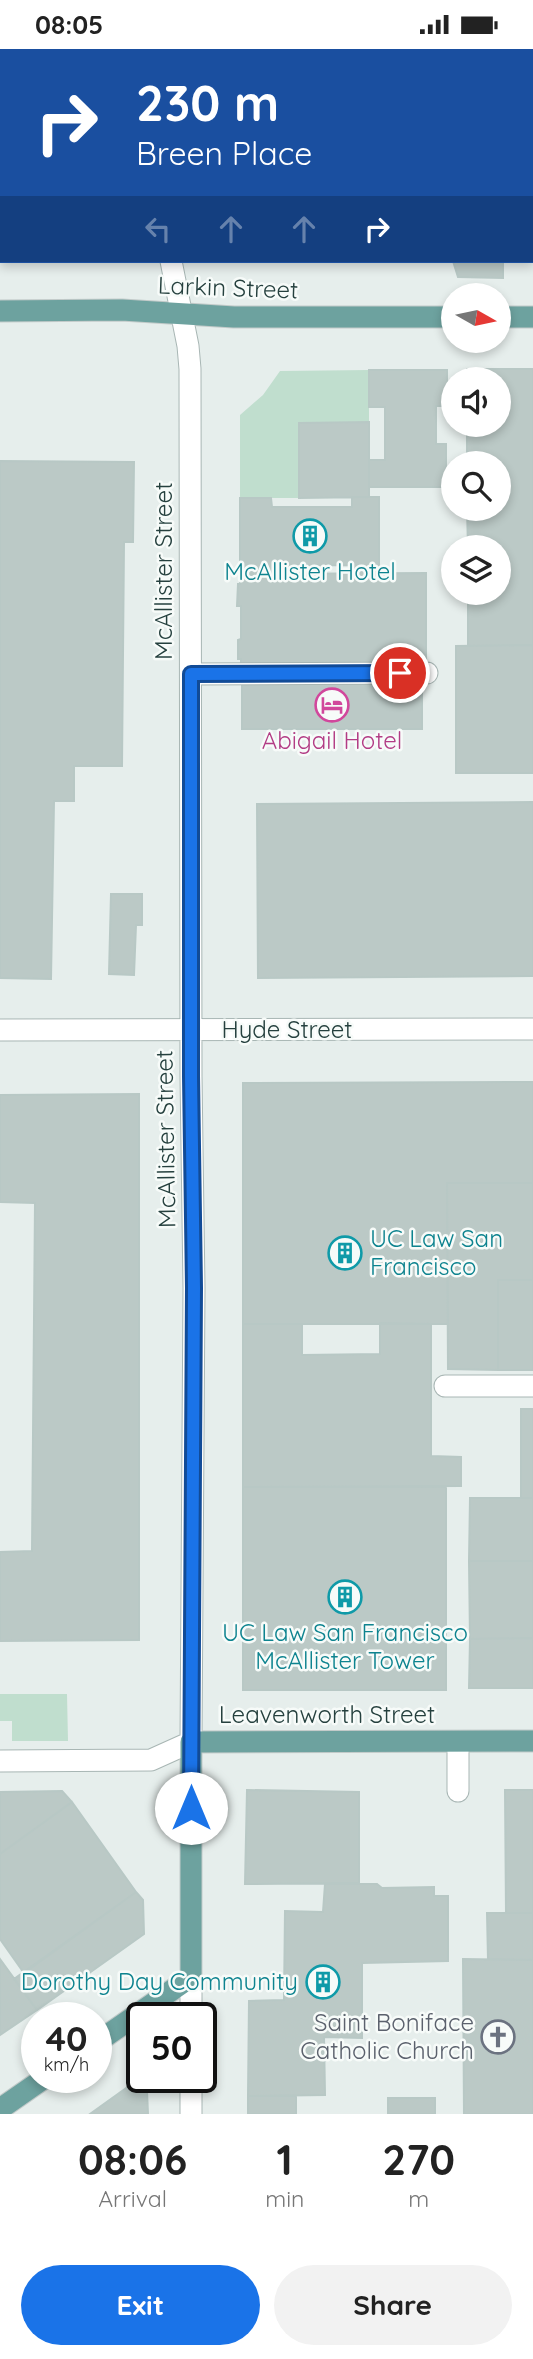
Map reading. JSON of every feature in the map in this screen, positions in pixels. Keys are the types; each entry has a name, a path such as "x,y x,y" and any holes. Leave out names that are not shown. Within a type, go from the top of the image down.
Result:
{"main road":[{"name":"Larkin Street","path":"0,311 134,310 234,317 441,317"},
{"path":"511,317 533,317"},
{"name":"Leavenworth Street","path":"191,1742 533,1741"},
{"name":"McAllister Street","path":"191,1742 191,1977"},
{"path":"112,2032 191,1977"},
{"path":"0,2109 23,2093"}],"street":[{"name":"McAllister Street","path":"171,263 190,369 194,1288 191,1742"},
{"path":"191,674 427,673"},
{"name":"Hyde Street","path":"0,1030 533,1029"},
{"path":"445,1386 533,1386"},
{"path":"458,1741 458,1791"},
{"name":"Leavenworth Street","path":"0,1761 151,1760 191,1742"},
{"name":"McAllister Street","path":"191,1977 191,2002"},
{"path":"191,2093 191,2114"}],"green space":[{"path":"369,370 369,422 299,423 299,498 240,498 240,415 263,395 280,371"},
{"path":"0,1694 67,1694 68,1741 12,1741 12,1721 0,1721"}],"building":[{"path":"454,263 503,263 503,278 458,277"},
{"path":"511,369 533,369 533,645 468,646 468,605 511,605 511,535 468,535 467,521 511,521 511,451 467,451 467,437 511,437"},
{"path":"369,370 441,370 441,406 436,406 436,444 446,444 446,451 441,451 441,487 369,487 369,460 385,460 385,407 369,407"},
{"path":"369,422 369,497 299,498 299,423"},
{"path":"0,461 134,462 133,542 124,542 122,766 74,766 74,801 54,801 51,979 0,978"},
{"name":"McAllister Hotel","path":"352,497 379,497 379,573 351,573 351,565 274,566 274,574 240,574 240,498 271,498 272,507 352,507"},
{"path":"426,573 426,663 241,664 241,659 238,659 238,640 241,639 241,606 237,606 240,574"},
{"path":"533,645 533,773 456,773 456,646"},
{"name":"Abigail Hotel","path":"242,681 422,681 422,729 242,729"},
{"path":"533,802 533,976 258,978 257,804"},
{"path":"111,894 142,894 142,925 136,925 134,975 109,974"},
{"name":"UC Law San Francisco","path":"533,1082 533,1183 447,1183 448,1324 243,1324 243,1083"},
{"path":"139,1094 139,1640 0,1641 0,1552 32,1551 35,1203 0,1202 0,1095"},
{"path":"447,1183 533,1183 533,1280 498,1280 498,1370 448,1369"},
{"path":"498,1280 533,1280 533,1370 498,1370"},
{"path":"380,1323 431,1324 431,1456 461,1457 461,1486 243,1487 243,1324 302,1324 302,1355 380,1354"},
{"path":"521,1409 533,1409 533,1498 521,1498"},
{"name":"UC Law San Francisco McAllister Tower","path":"243,1487 446,1487 446,1690 243,1690"},
{"path":"470,1498 533,1498 533,1561 469,1561"},
{"path":"469,1561 533,1561 533,1638 470,1639"},
{"path":"533,1638 533,1688 469,1688 470,1639"},
{"path":"247,1790 359,1792 359,1883 245,1884"},
{"path":"505,1790 533,1790 533,1913 506,1913"},
{"path":"62,1791 72,1802 0,1854 0,1792"},
{"path":"72,1802 136,1892 24,1973 0,1939 0,1854"},
{"name":"Dorothy Day Community","path":"325,1884 377,1884 382,1888 434,1887 434,1896 448,1896 448,1961 362,1963 362,2038 324,2037 325,2095 248,2096 249,2001 284,2000 285,1911 323,1912"},
{"path":"136,1892 143,1900 144,1934 48,2002 31,2002 14,1979"},
{"path":"487,1913 533,1913 533,1960 488,1959"},
{"path":"0,1959 31,2002 21,2002 21,2021 0,2035"},
{"name":"Saint Boniface Catholic Church","path":"463,1959 533,1960 533,2114 464,2114"},
{"path":"126,2088 126,2093 147,2093 148,2114 90,2114"},
{"path":"248,2096 296,2096 296,2114 248,2114"},
{"path":"388,2098 435,2098 435,2114 388,2114"}],"place":[{"name":"McAllister Hotel","path":"310,536"},
{"name":"Abigail Hotel","path":"332,705"},
{"name":"UC Law San Francisco","path":"345,1253"},
{"name":"UC Law San Francisco McAllister Tower","path":"345,1597"},
{"name":"Dorothy Day Community","path":"323,1982"},
{"name":"Saint Boniface Catholic Church","path":"498,2037"}],"route":[{"path":"191,1808 194,1288 191,674 400,673"}]}
